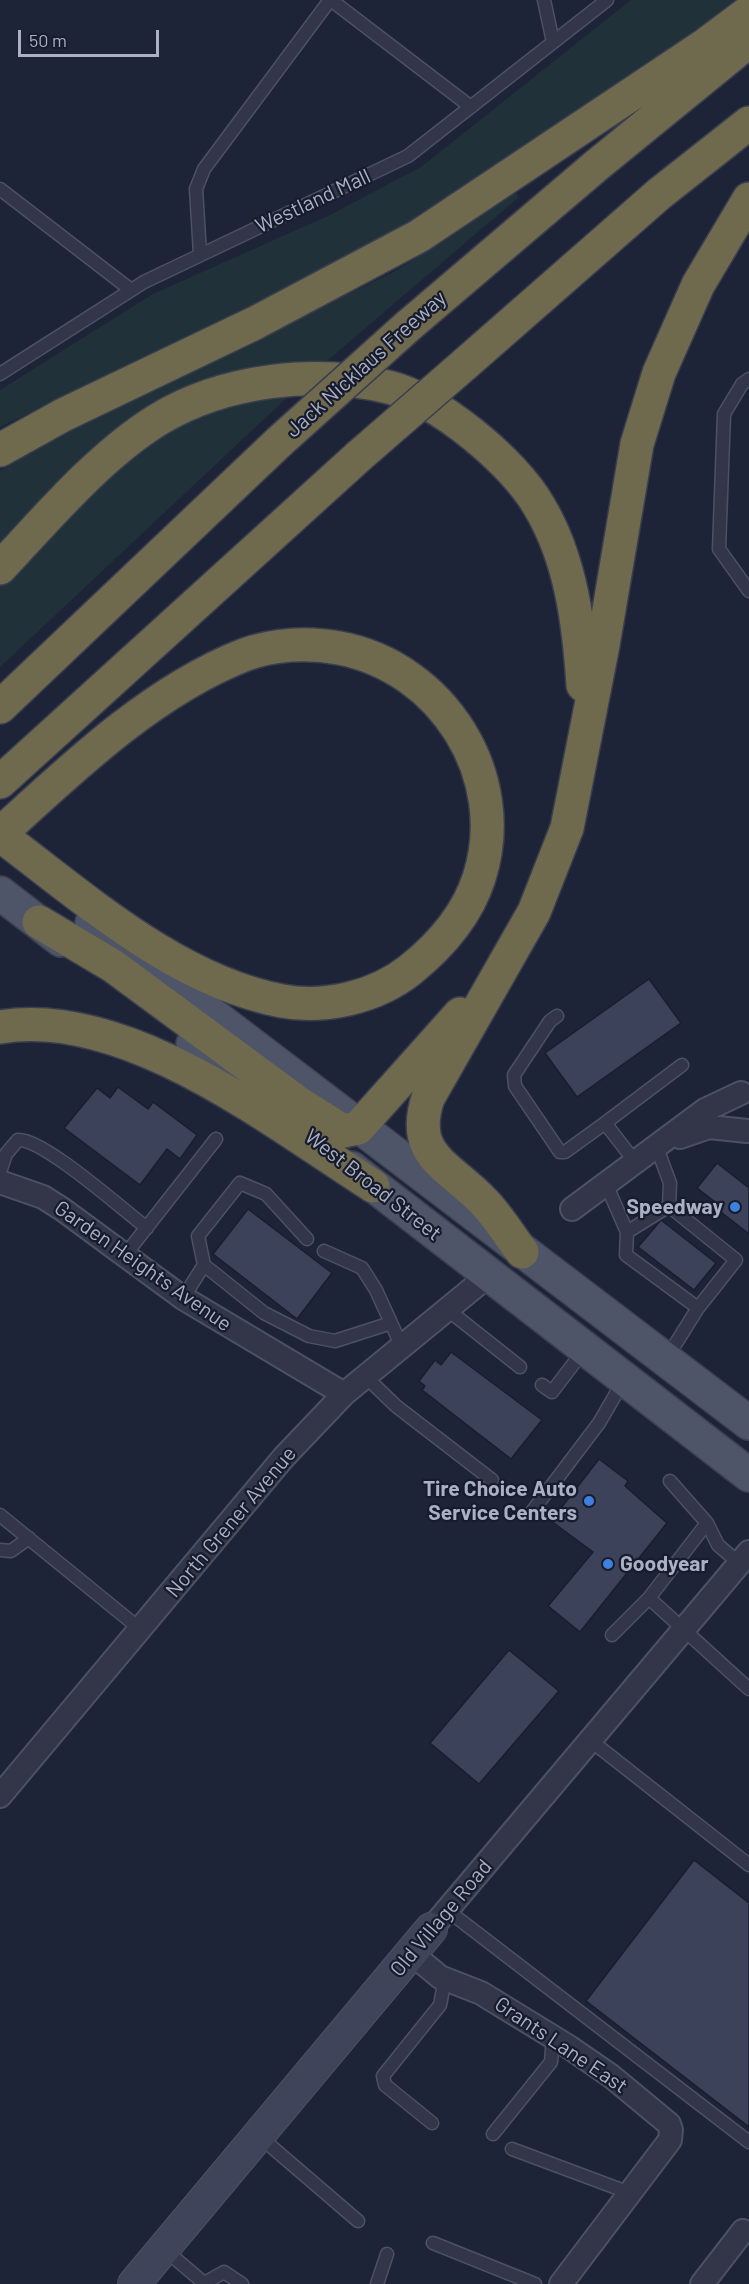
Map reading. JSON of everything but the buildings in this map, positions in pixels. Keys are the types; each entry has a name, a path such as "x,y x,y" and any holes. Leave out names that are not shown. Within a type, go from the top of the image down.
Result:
{"highway":[{"path":"0,450 63,415 255,323 419,236 705,45 749,12"},
{"name":"Jack Nicklaus Freeway","path":"0,707 279,442 408,326 597,165 749,41"},
{"path":"11,772 358,456 659,194 749,123"},
{"path":"522,1252 484,1201 438,1162 427,1148 421,1129 428,1098 534,912 567,828 637,444 656,383 698,285 749,199"},
{"path":"0,568 85,479 149,426 179,409 239,388 284,381 330,379 389,387 432,407 468,430 506,465 539,505 563,558 575,609 581,645 586,732"},
{"path":"289,645 326,645 361,652 395,667 423,687 445,708 462,732 474,759 487,817 486,849 479,879 448,934 427,957 402,976 373,990 339,1001 283,1001 233,987 161,953 0,834 56,783 157,702 246,654 289,645"},
{"path":"39,922 113,966 321,1118 343,1131 358,1128 503,965"},
{"path":"0,1027 48,1025 93,1031 133,1044 231,1096 373,1186"}],"main road":[{"name":"West Broad Street","path":"0,852 358,1128 749,1423"},
{"name":"West Broad Street","path":"0,893 373,1186 749,1475"}],"street":[{"path":"745,1087 738,1106 741,1119 748,1131"},
{"path":"572,1209 657,1148 705,1110 745,1087"},
{"path":"657,1148 709,1128 748,1131"},
{"name":"Garden Heights Avenue","path":"0,1182 43,1197 183,1298 344,1394"},
{"name":"North Grener Avenue","path":"0,1796 284,1457 344,1394 489,1275"},
{"name":"Old Village Road","path":"134,2284 744,1557"},
{"name":"Grants Lane East","path":"411,1953 440,1977 481,1992 553,2037 611,2076 669,2124 670,2140 630,2193"},
{"path":"561,2284 630,2193"},
{"path":"702,2284 743,2231"}],"lane":[{"path":"200,254 196,189 204,169 331,0 471,107"},
{"path":"544,0 553,42"},
{"name":"Westland Mall","path":"0,374 131,290 200,254 408,156 607,0"},
{"path":"0,189 131,290"},
{"path":"749,379 742,384 724,414 719,549 749,591"},
{"path":"557,1016 550,1022 514,1075 515,1086 562,1153 682,1065"},
{"path":"605,1123 636,1163"},
{"path":"125,1255 216,1139"},
{"path":"0,1172 11,1146 18,1140 32,1142 147,1228"},
{"path":"657,1148 670,1183 669,1206"},
{"path":"307,1239 266,1194 240,1184 198,1236 204,1265 264,1313 309,1336 335,1341 391,1323"},
{"path":"606,1184 627,1232 626,1255 698,1308"},
{"path":"627,1232 669,1206"},
{"path":"666,1360 698,1308 736,1260 669,1206"},
{"path":"324,1251 362,1268 376,1290 402,1347"},
{"path":"183,1298 204,1265"},
{"path":"448,1310 520,1367"},
{"path":"543,1385 552,1392 585,1349"},
{"path":"366,1377 396,1406 492,1480"},
{"path":"531,1513 599,1423 625,1379"},
{"path":"670,1481 707,1523 718,1545 744,1557"},
{"path":"0,1515 140,1629"},
{"path":"612,1635 649,1598 707,1523"},
{"path":"0,1550 11,1551 29,1538"},
{"path":"649,1598 749,1689"},
{"path":"590,1740 749,1865"},
{"path":"439,1920 749,2142"},
{"path":"432,2123 385,2085 382,2076 440,2005 443,1998 440,1977"},
{"path":"493,2134 551,2062 553,2037"},
{"path":"258,2135 358,2221"},
{"path":"512,2149 630,2193"},
{"path":"433,2243 535,2284"},
{"path":"164,2248 203,2284 224,2272 242,2284"},
{"path":"377,2284 387,2254"}],"shaded area":[{"path":"631,0 735,0 577,119 406,235 0,427 0,390 153,294 330,215 421,167"},
{"path":"514,192 519,197 321,366 208,383 0,547 0,471 87,419 392,273 445,240"},
{"path":"294,391 0,667 0,585 93,484 199,410"}],"place":[{"name":"Speedway","path":"735,1207"},
{"name":"Tire Choice Auto Service Centers","path":"589,1501"},
{"name":"Goodyear","path":"608,1564"}]}
